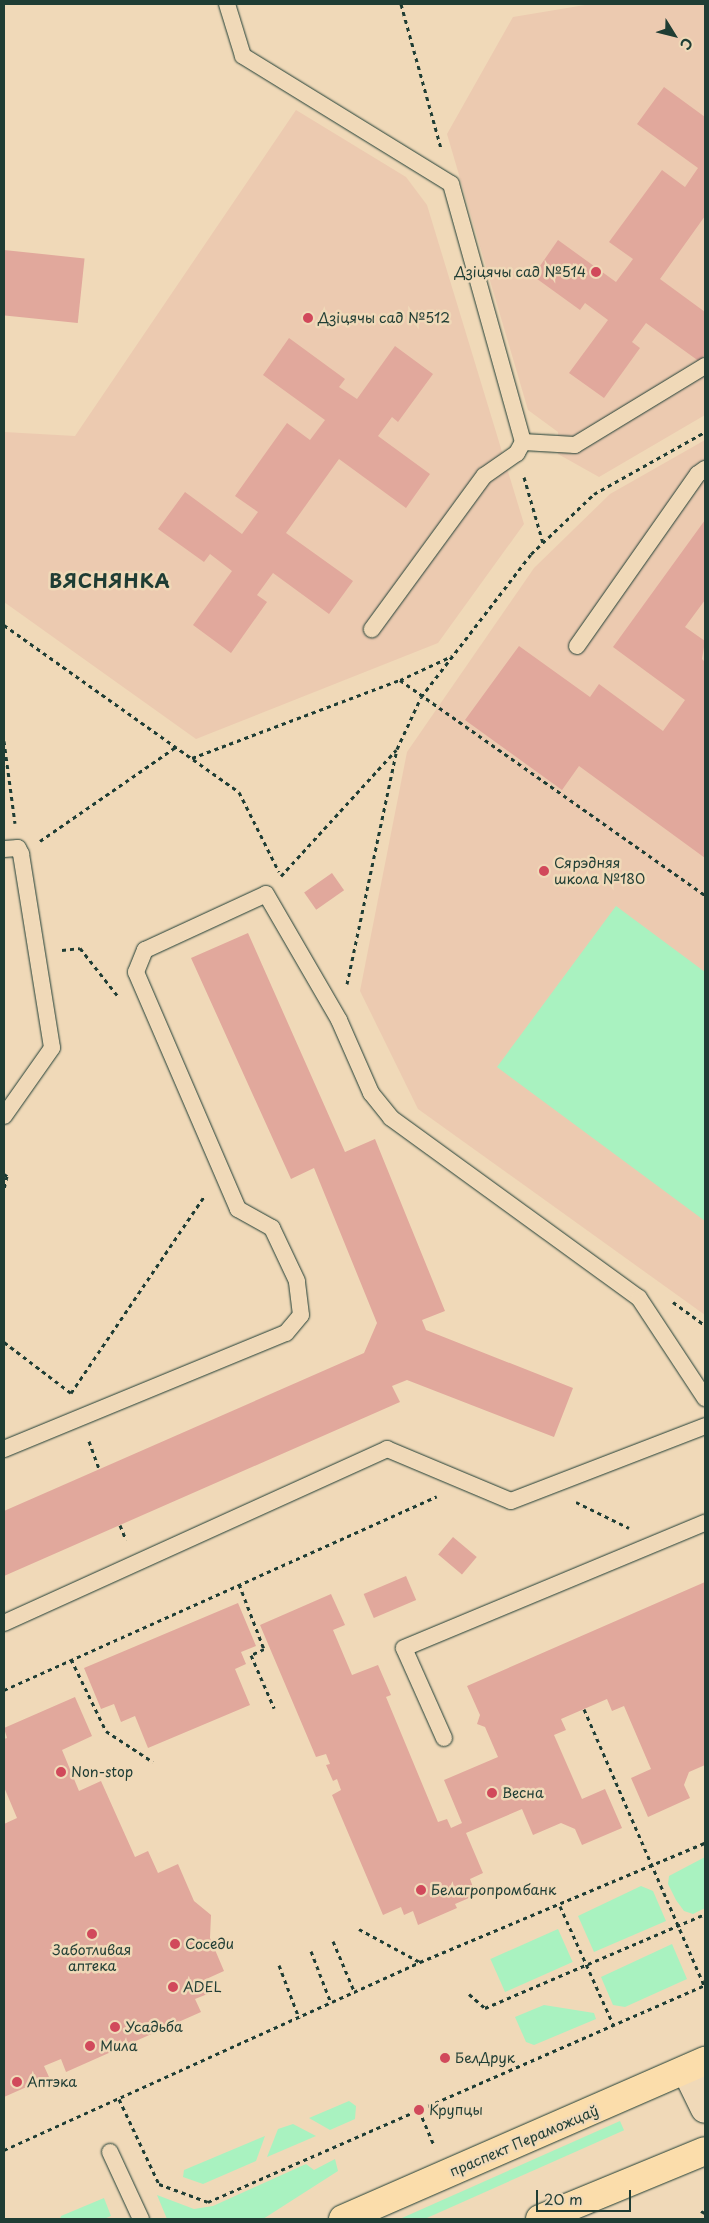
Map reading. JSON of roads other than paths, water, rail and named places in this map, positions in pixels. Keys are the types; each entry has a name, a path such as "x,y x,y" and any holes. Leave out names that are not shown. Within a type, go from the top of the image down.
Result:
{"main road":[{"name":"праспект Пераможцаў","path":"343,2219 696,2066"},
{"path":"540,2219 705,2150"}],"street":[{"path":"696,2066 705,2109"}],"lane":[{"path":"227,4 243,56 451,184 523,442 517,453 484,476 372,629"},
{"path":"523,442 576,445 705,366"},
{"path":"577,646 698,474 705,469"},
{"path":"4,1116 52,1048 14,850"},
{"path":"4,1449 286,1333 301,1315 297,1281 272,1228 238,1209 136,972 145,950 266,894 339,1020 372,1092 391,1118 640,1298 705,1398"},
{"path":"4,1623 387,1449 511,1501 705,1426"},
{"path":"444,1738 404,1648 705,1523"},
{"path":"110,2152 141,2219"}],"place":[{"name":"Дзіцячы сад №514","path":"596,272"},
{"name":"Дзіцячы сад №512","path":"308,318"},
{"name":"Сярэдняя школа №180","path":"544,871"},
{"name":"Non-stop","path":"61,1772"},
{"name":"Весна","path":"492,1793"},
{"name":"Белагропромбанк","path":"421,1890"},
{"name":"Заботливая аптека","path":"92,1934"},
{"name":"Соседи","path":"175,1944"},
{"name":"ADEL","path":"173,1987"},
{"name":"Усадьба","path":"115,2027"},
{"name":"Мила","path":"90,2046"},
{"name":"БелДрук","path":"445,2058"},
{"name":"Аптэка","path":"17,2082"},
{"name":"Крупцы","path":"419,2110"}],"district":[{"name":"ВЯСНЯНКА","path":"110,581"}]}
